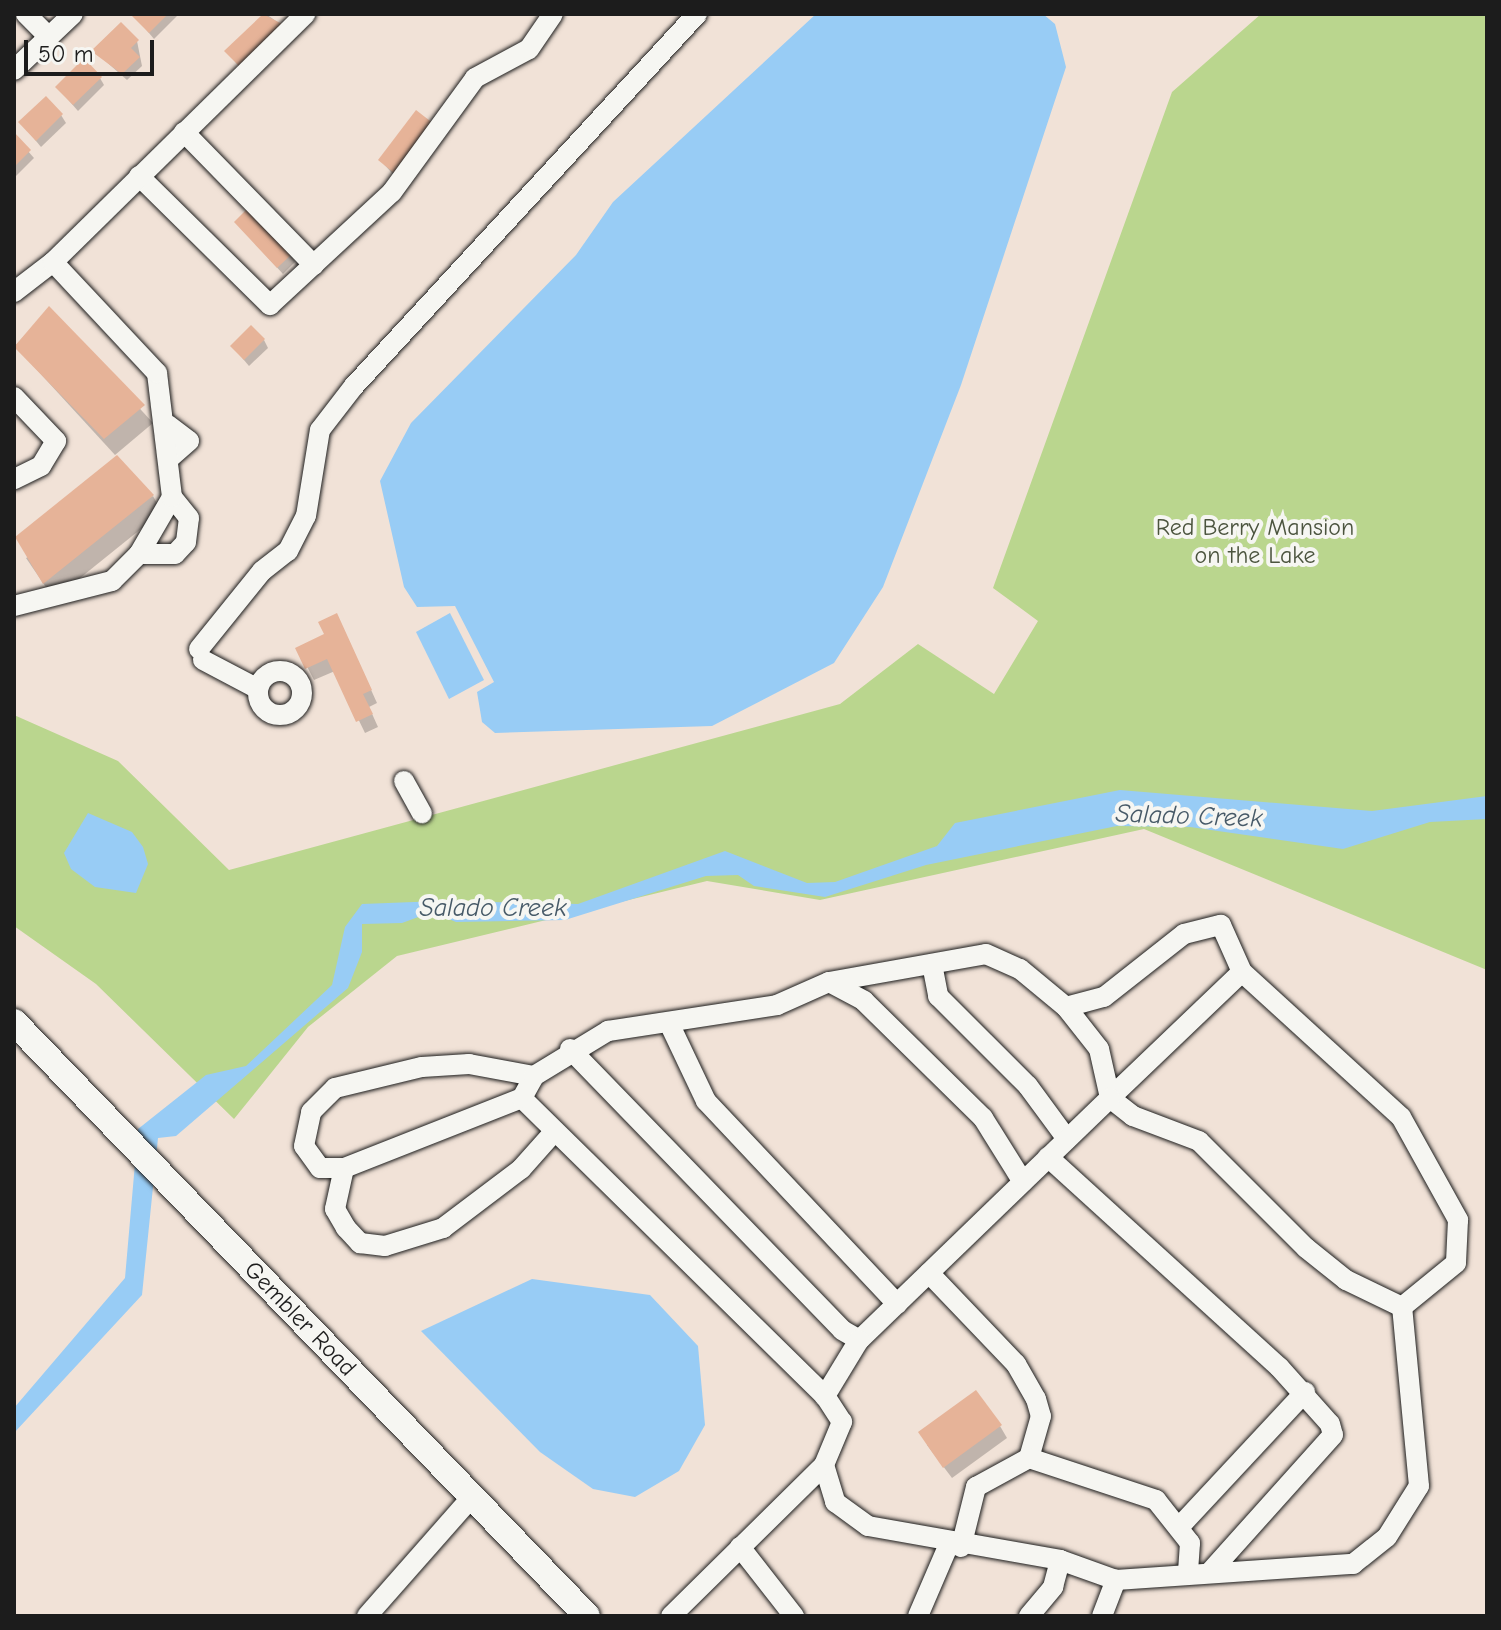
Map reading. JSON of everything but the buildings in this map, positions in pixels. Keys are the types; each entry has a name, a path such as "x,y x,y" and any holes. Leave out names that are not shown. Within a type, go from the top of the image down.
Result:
{"main road":[{"name":"Gembler Road","path":"14,1022 587,1616"}],"street":[{"path":"26,14 49,37"},
{"path":"14,70 73,14"},
{"path":"14,292 53,262 305,14"},
{"path":"139,176 270,305 392,192 475,78 529,49 553,14"},
{"path":"258,689 201,654 262,571 288,551 306,516 320,430 354,386 697,14"},
{"path":"184,132 314,265"},
{"path":"14,606 98,589 139,554 172,497 172,456 157,373 53,262"},
{"path":"14,397 56,441 41,466 14,479"},
{"path":"139,554 175,554 186,542 189,518 172,497"},
{"path":"404,781 422,813"},
{"path":"1066,1007 1104,997 1184,934 1221,925 1242,972 1401,1117 1458,1220 1456,1263 1402,1307"},
{"path":"534,1076 438,1066 335,1088 311,1112 304,1146 320,1168 344,1168 522,1098 534,1076 570,1049 608,1031 777,1005 829,982 986,954 1020,969 1066,1007 1099,1049 1110,1098 1133,1116 1199,1141 1306,1248 1346,1280 1402,1307"},
{"path":"932,964 938,996 1028,1086 1067,1139"},
{"path":"825,1396 859,1340 1242,972"},
{"path":"829,982 864,1001 983,1118 1023,1182"},
{"path":"669,1023 706,1101 897,1304"},
{"path":"570,1049 842,1330 859,1340"},
{"path":"522,1098 825,1396 842,1422 824,1465 671,1616"},
{"path":"344,1168 335,1209 360,1243 385,1246 443,1228 479,1204 554,1132"},
{"path":"1048,1157 1305,1392 1323,1410 1333,1435 1211,1571"},
{"path":"918,1616 955,1546 976,1487 1029,1458 1041,1416 1036,1399 1016,1364 929,1273"},
{"path":"824,1465 835,1502 868,1526 955,1546 1060,1560 1116,1580 1211,1571 1353,1564 1387,1537 1419,1486 1402,1307"},
{"path":"1181,1525 1305,1392"},
{"path":"1029,1458 1156,1500 1181,1525 1190,1543 1188,1573"},
{"path":"378,1612 472,1497"},
{"path":"740,1547 794,1616"},
{"path":"1029,1616 1053,1587 1060,1560"},
{"path":"1102,1616 1116,1580"}],"green space":[{"name":"Red Berry Mansion on the Lake","path":"1261,14 1487,14 1487,970 1144,829 820,900 707,881 397,956 308,1027 234,1119 96,984 14,926 14,715 118,761 229,870 840,704 918,644 994,694 1038,621 993,588 1172,92"}],"water":[{"path":"816,14 1043,14 1055,24 1066,67 961,385 883,587 834,663 712,726 495,733 482,722 477,692 494,682 455,606 417,607 404,587 380,481 411,423 576,255 613,202"},
{"path":"450,613 484,680 449,699 416,632"},
{"name":"Salado Creek","path":"1120,790 1372,811 1487,796 1487,819 1430,822 1343,849 1190,827 1117,826 926,865 825,897 754,886 738,875 706,876 565,920 456,922 432,912 402,923 362,924 362,952 348,988 176,1136 158,1138 142,1295 14,1433 14,1408 125,1278 138,1129 206,1075 246,1066 332,985 345,927 362,904 440,901 462,911 492,902 578,904 725,851 807,883 835,882 937,846 955,823"},
{"path":"88,813 132,832 143,847 148,864 136,893 95,887 71,869 64,853"},
{"path":"532,1279 650,1295 698,1346 705,1425 679,1471 635,1497 593,1489 540,1452 421,1331"}]}
